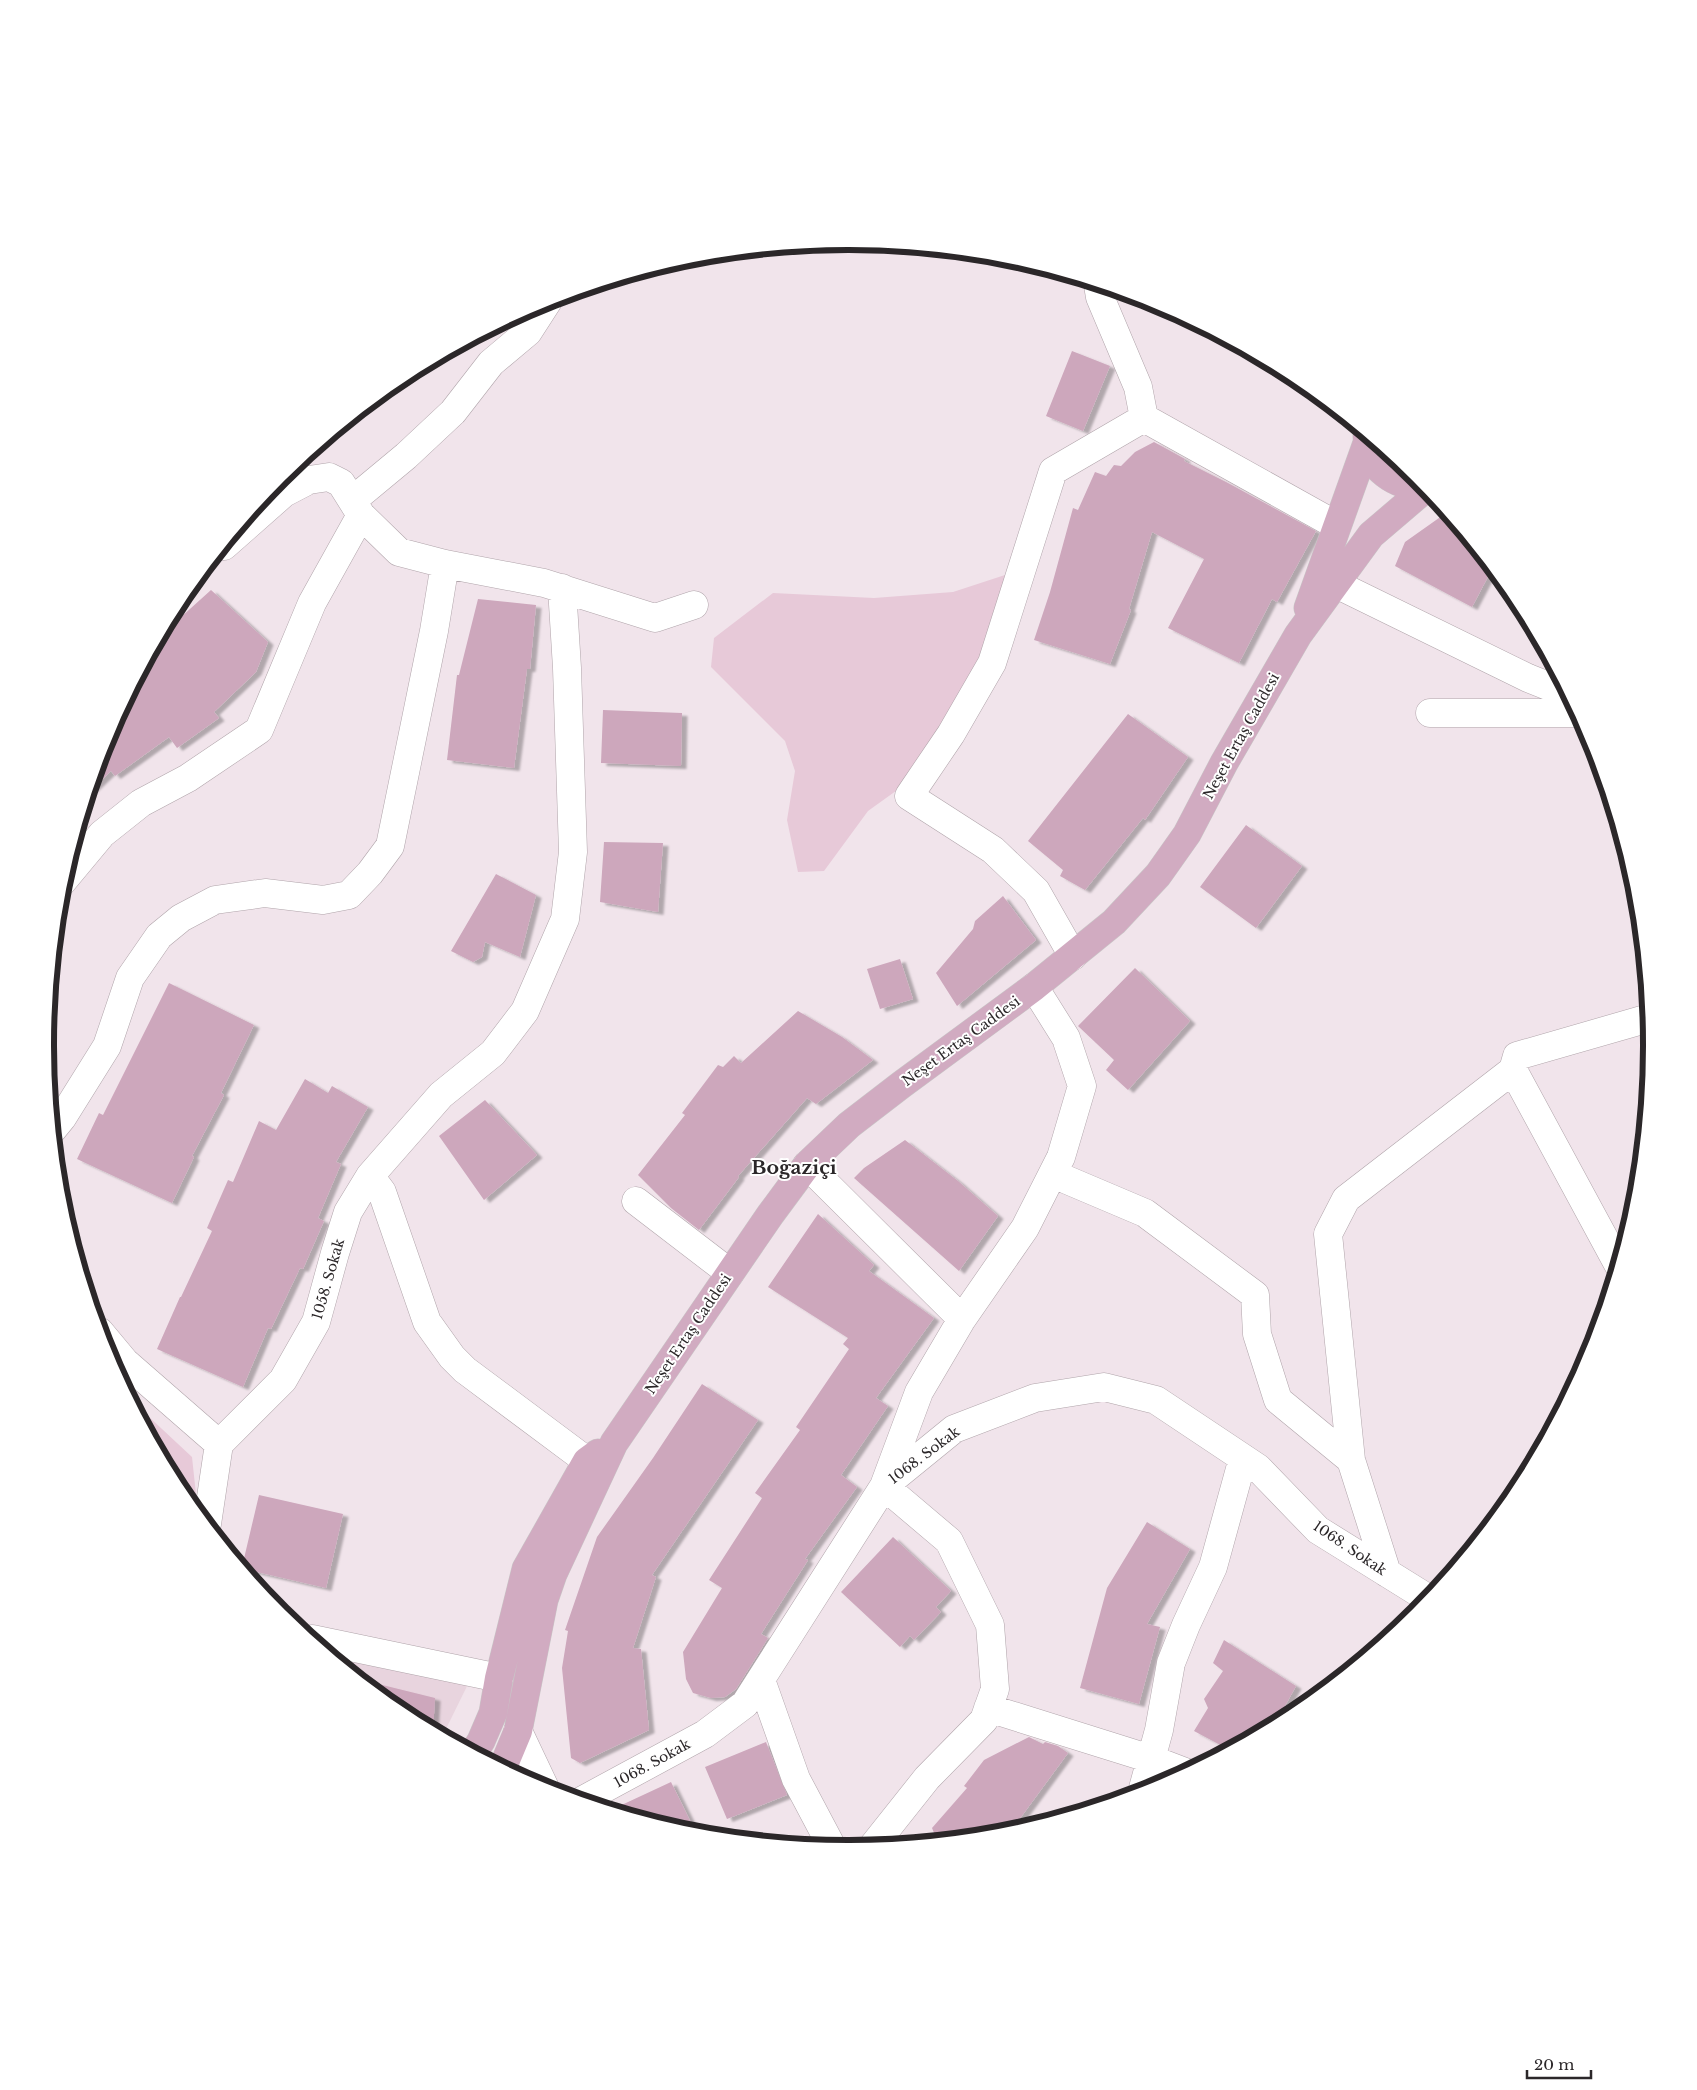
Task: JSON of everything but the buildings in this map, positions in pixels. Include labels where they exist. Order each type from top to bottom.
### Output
[{"type":"main road","name":"Neşet Ertaş Caddesi","points":[[1298,635],[1366,442]]},
{"type":"main road","points":[[1368,443],[1372,458],[1382,471],[1395,481],[1414,487]]},
{"type":"main road","name":"Neşet Ertaş Caddesi","points":[[505,1761],[518,1731],[544,1600],[553,1574],[614,1443],[770,1214],[807,1165],[849,1125],[1034,987],[1114,922],[1152,882],[1187,834],[1224,763],[1298,635],[1371,535],[1420,493]]},
{"type":"main road","name":"Neşet Ertaş Caddesi","points":[[477,1747],[493,1713],[526,1569],[587,1461],[614,1443]]},
{"type":"main road","points":[[498,1687],[518,1731]]},
{"type":"street","points":[[1099,290],[1138,387],[1144,418],[1336,525]]},
{"type":"street","points":[[74,867],[102,834],[141,803],[188,778],[259,730],[312,603],[357,507],[406,456],[453,412],[491,363],[528,332],[541,313]]},
{"type":"street","points":[[1072,956],[1036,891],[992,850],[909,796],[951,734],[992,664],[1052,471],[1144,418]]},
{"type":"street","points":[[248,525],[284,493],[309,480],[328,477],[341,483],[357,507],[399,552],[445,564],[562,588],[655,618],[694,605]]},
{"type":"street","points":[[58,1123],[107,1046],[130,978],[159,936],[181,918],[215,900],[265,893],[323,900],[349,895],[370,873],[390,846],[434,632],[445,564]]},
{"type":"street","points":[[1336,584],[1528,678],[1560,691]]},
{"type":"street","name":"1058. Sokak","points":[[219,1444],[283,1380],[316,1322],[334,1253],[348,1212],[370,1176],[441,1095],[493,1053],[525,1011],[566,919],[573,852],[567,668],[562,588]]},
{"type":"street","points":[[1430,713],[1570,713]]},
{"type":"street","points":[[878,1839],[927,1778],[984,1720],[995,1689],[990,1625],[949,1541],[884,1486],[919,1392],[962,1320],[1025,1228],[1061,1157],[1082,1086],[1066,1038],[1034,987]]},
{"type":"street","points":[[1387,1573],[1351,1460],[1328,1234],[1346,1199],[1513,1070],[1517,1056],[1643,1020]]},
{"type":"street","points":[[1513,1070],[1614,1257]]},
{"type":"street","points":[[807,1165],[962,1320]]},
{"type":"street","points":[[1053,1174],[1145,1214],[1255,1295],[1258,1334],[1278,1400],[1351,1460]]},
{"type":"street","points":[[370,1176],[382,1192],[427,1322],[452,1357],[466,1370],[587,1461]]},
{"type":"street","points":[[636,1201],[730,1273]]},
{"type":"street","points":[[114,1349],[125,1362],[219,1444],[208,1515]]},
{"type":"street","name":"1068. Sokak","points":[[589,1796],[706,1734],[745,1704],[884,1486],[954,1429],[1035,1398],[1104,1387],[1156,1400],[1258,1468],[1318,1530],[1422,1594]]},
{"type":"street","points":[[1145,1782],[1152,1758],[1171,1663],[1213,1568],[1243,1458]]},
{"type":"street","points":[[323,1642],[498,1687]]},
{"type":"street","points":[[761,1680],[796,1779],[828,1839]]},
{"type":"street","points":[[988,1708],[1152,1758],[1177,1768]]},
{"type":"street","points":[[518,1731],[540,1777]]},
{"type":"shaded area","points":[[1005,575],[990,649],[907,783],[868,811],[824,871],[798,872],[787,820],[795,771],[785,741],[711,667],[714,638],[773,593],[874,598],[953,592]]},
{"type":"shaded area","points":[[144,1412],[192,1457],[196,1499],[160,1442]]},
{"type":"shaded area","points":[[341,1657],[471,1678],[446,1730],[407,1706]]},
{"type":"district","name":"Boğaziçi","points":[[794,1167]]}]
